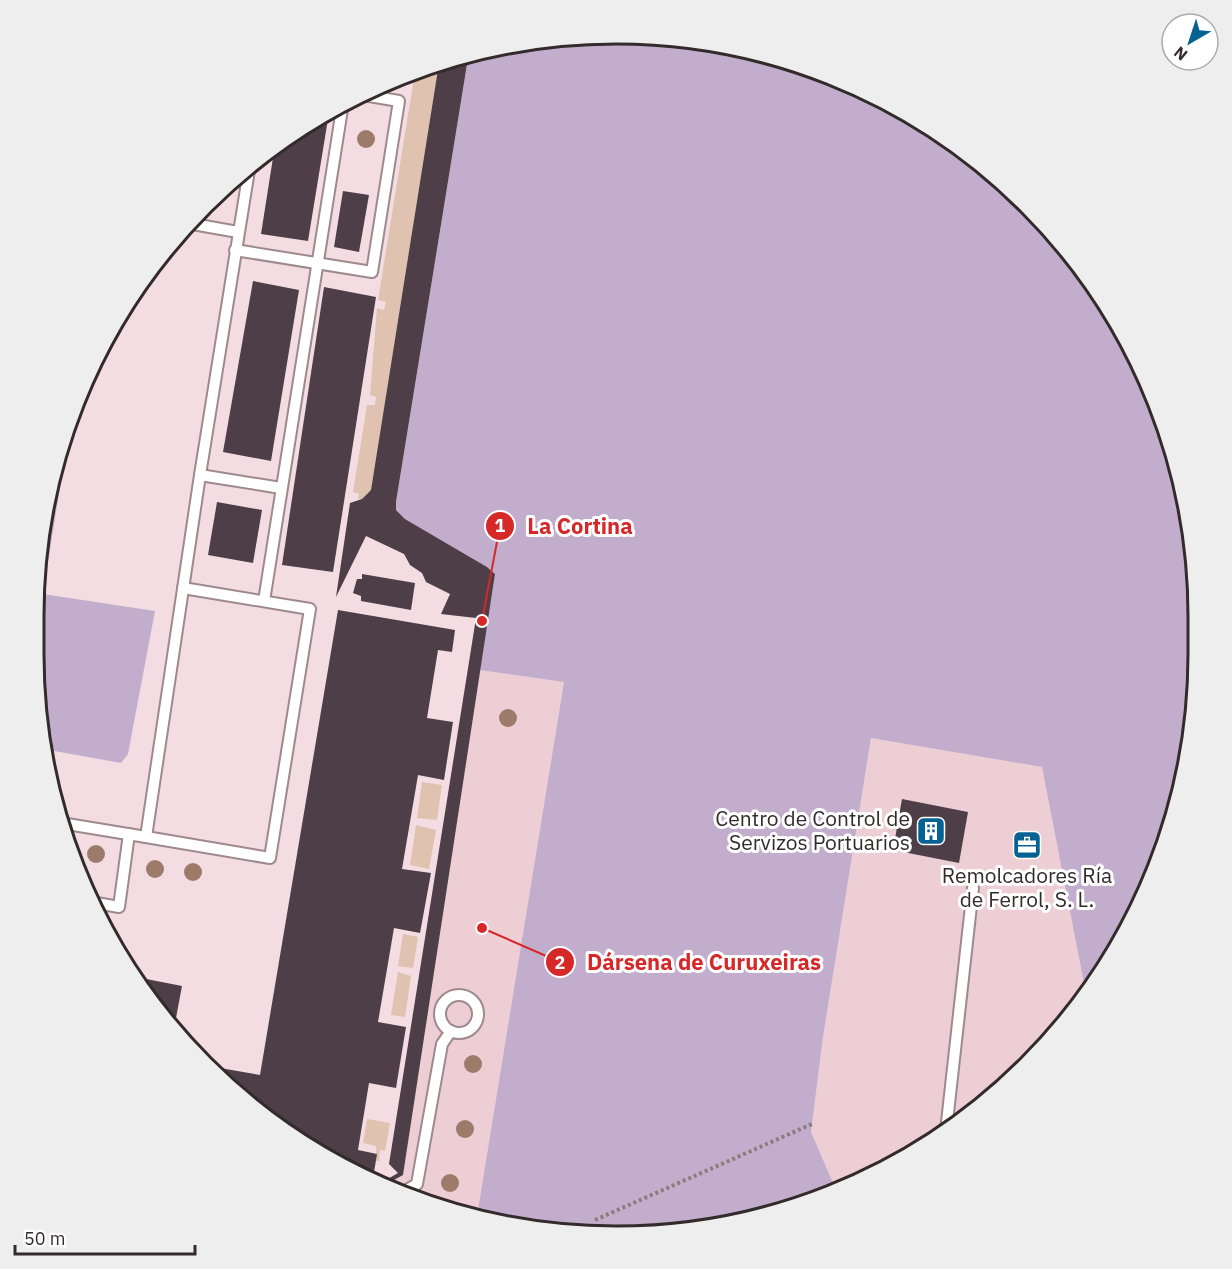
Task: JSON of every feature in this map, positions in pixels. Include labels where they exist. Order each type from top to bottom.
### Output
[{"type":"lane","points":[[235,250],[372,272],[399,101],[376,97]]},
{"type":"lane","points":[[264,601],[315,263],[341,114]]},
{"type":"lane","points":[[146,837],[247,179]]},
{"type":"lane","points":[[198,225],[238,232]]},
{"type":"lane","points":[[200,475],[281,488]]},
{"type":"lane","points":[[70,825],[270,858],[310,609],[183,588]]},
{"type":"lane","points":[[102,904],[119,907],[129,834]]},
{"type":"lane","points":[[947,1120],[973,888]]},
{"type":"lane","points":[[411,1187],[417,1184],[442,1044],[451,1031]]},
{"type":"path","points":[[595,1220],[812,1124]]},
{"type":"shaded area","points":[[616,44],[691,48],[764,63],[835,87],[902,120],[934,140],[965,162],[1021,211],[1070,267],[1092,298],[1112,330],[1145,397],[1169,468],[1177,504],[1184,541],[1187,579],[1188,653],[1184,728],[1169,801],[1145,872],[1112,939],[1092,971],[1084,983],[1042,767],[871,738],[823,1037],[811,1132],[833,1183],[764,1206],[691,1221],[653,1224],[616,1226],[541,1221],[478,1208],[564,682],[480,670],[495,574],[487,567],[405,519],[396,510],[467,63],[541,48],[579,45]]},
{"type":"shaded area","points":[[438,72],[371,490],[362,499],[358,499],[359,494],[353,492],[367,405],[375,405],[376,397],[370,395],[377,308],[384,310],[386,302],[378,300],[414,81]]},
{"type":"shaded area","points":[[63,469],[45,582],[48,541]]},
{"type":"shaded area","points":[[45,594],[155,611],[128,754],[121,763],[52,751],[45,690]]},
{"type":"shaded area","points":[[480,670],[564,682],[478,1208],[432,1195],[393,1180],[403,1175]]},
{"type":"shaded area","points":[[871,738],[1042,767],[1084,983],[1070,1002],[1021,1058],[965,1107],[902,1149],[833,1183],[811,1133],[823,1037]]},
{"type":"shaded area","points":[[422,782],[442,785],[437,820],[417,818]]},
{"type":"shaded area","points":[[416,825],[436,830],[429,869],[410,865]]},
{"type":"shaded area","points":[[403,934],[418,937],[413,968],[398,966]]},
{"type":"shaded area","points":[[398,972],[411,976],[405,1017],[391,1015]]},
{"type":"shaded area","points":[[367,1119],[390,1123],[385,1151],[380,1150],[379,1161],[376,1161],[376,1146],[363,1143]]},
{"type":"building","points":[[467,63],[396,510],[405,519],[487,567],[495,574],[403,1175],[393,1180],[389,1178],[398,1173],[389,1164],[476,618],[441,614],[450,594],[426,582],[422,573],[410,565],[404,554],[366,536],[336,597],[350,503],[362,499],[371,490],[438,72]]},
{"type":"building","points":[[328,122],[308,241],[261,234],[273,158]]},
{"type":"building","points":[[343,191],[369,195],[359,252],[334,247]]},
{"type":"building","points":[[253,281],[299,290],[271,461],[223,452]]},
{"type":"building","points":[[324,287],[376,297],[333,572],[282,565]]},
{"type":"building","points":[[217,502],[262,510],[253,563],[208,555]]},
{"type":"building","points":[[362,574],[415,583],[411,610],[361,601],[361,596],[353,593],[357,579],[362,579]]},
{"type":"building","points":[[338,610],[455,630],[452,652],[438,650],[427,718],[453,722],[444,780],[418,775],[402,869],[431,873],[420,933],[394,928],[378,1022],[406,1027],[396,1088],[369,1083],[358,1150],[377,1154],[374,1171],[330,1149],[298,1129],[267,1107],[223,1068],[260,1075]]},
{"type":"building","name":"Centro de Control de Servizos Portuarios","points":[[902,799],[968,812],[959,863],[893,850]]},
{"type":"building","points":[[146,979],[182,986],[176,1018]]},
{"type":"place","name":"La Cortina","points":[[482,621]]},
{"type":"place","name":"Centro de Control de Servizos Portuarios","points":[[931,831]]},
{"type":"place","name":"Remolcadores Ría de Ferrol, S. L.","points":[[1027,845]]},
{"type":"place","name":"Dársena de Curuxeiras","points":[[482,928]]}]
